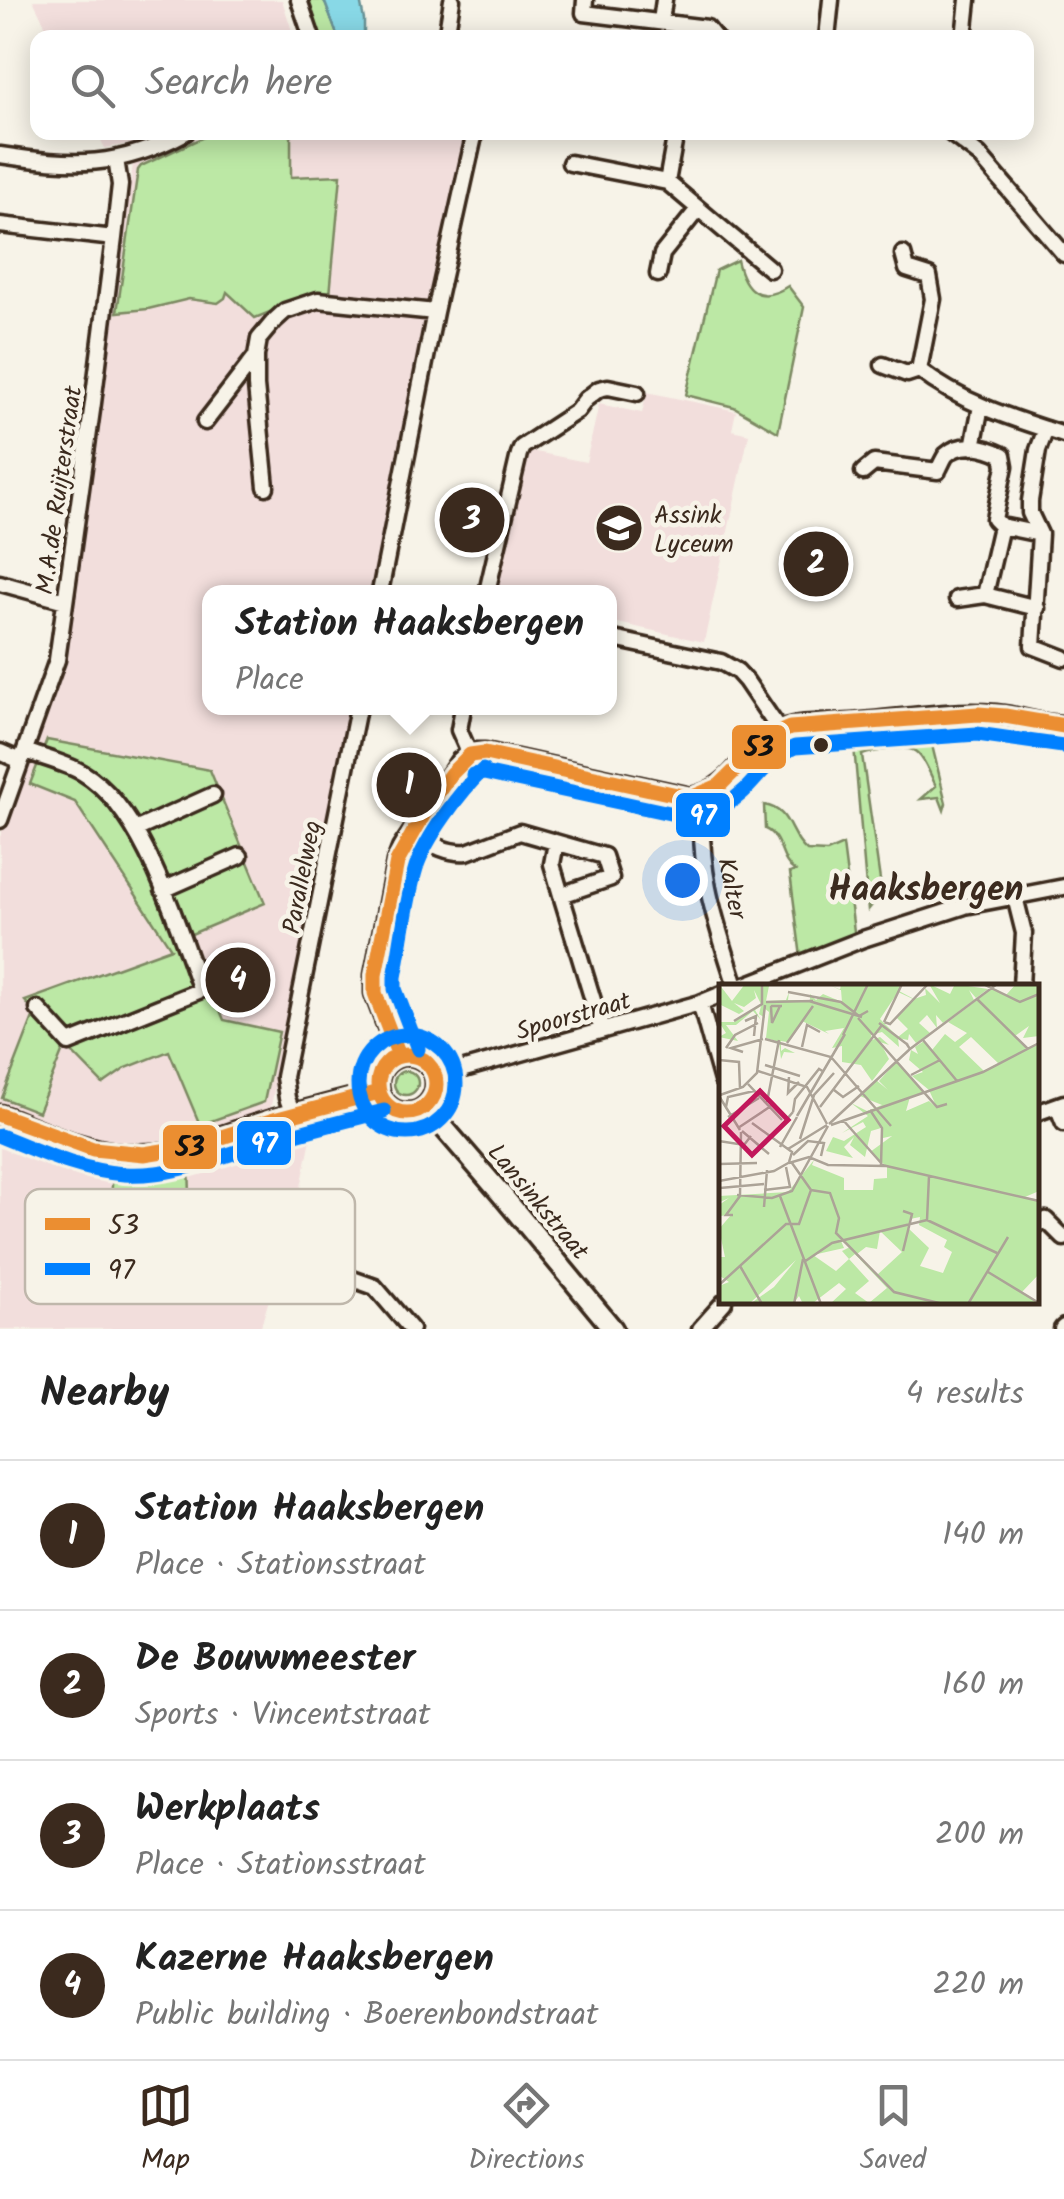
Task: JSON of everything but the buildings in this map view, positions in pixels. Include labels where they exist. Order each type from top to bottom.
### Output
[{"type":"street","points":[[298,0],[309,30]]},
{"type":"street","points":[[447,30],[452,0]]},
{"type":"street","points":[[585,0],[584,12],[709,30]]},
{"type":"street","points":[[661,21],[664,0]]},
{"type":"street","points":[[829,30],[831,0]]},
{"type":"street","points":[[965,30],[968,0]]},
{"type":"street","points":[[0,155],[69,164],[96,163],[140,153],[168,140]]},
{"type":"street","points":[[381,585],[473,140]]},
{"type":"street","points":[[667,182],[675,140]]},
{"type":"street","points":[[959,140],[978,155],[1064,254]]},
{"type":"street","name":"M.A.de Ruijterstraat","points":[[0,820],[56,660],[114,238],[120,185],[116,158]]},
{"type":"street","points":[[570,163],[667,182],[770,269]]},
{"type":"street","points":[[658,274],[662,254],[698,209]]},
{"type":"street","points":[[0,225],[114,238]]},
{"type":"street","points":[[904,254],[907,269],[929,276],[933,298],[919,370]]},
{"type":"street","points":[[266,487],[256,356],[260,339],[274,320],[285,311],[318,300],[435,312]]},
{"type":"street","points":[[205,422],[256,356]]},
{"type":"street","points":[[883,365],[907,374],[919,370]]},
{"type":"street","points":[[919,370],[939,386],[982,406],[1064,436]]},
{"type":"street","points":[[489,585],[522,448],[577,411],[599,388],[636,393]]},
{"type":"street","points":[[974,447],[982,406]]},
{"type":"street","points":[[1046,430],[1038,450],[1030,501],[1030,513],[1040,534],[1033,646],[1064,658]]},
{"type":"street","points":[[863,472],[874,462],[938,471],[945,456],[958,448],[989,448],[1003,456],[1005,466],[994,519],[1001,526],[1040,534]]},
{"type":"street","points":[[985,595],[1001,526]]},
{"type":"street","points":[[0,583],[65,601]]},
{"type":"street","points":[[957,599],[985,595],[1037,608]]},
{"type":"street","points":[[617,640],[721,662],[737,671],[780,731]]},
{"type":"street","points":[[398,1056],[376,994],[376,974],[397,862],[460,762],[470,755],[485,753],[692,798],[719,788],[766,739],[803,725],[965,714],[1064,726]]},
{"type":"street","name":"Parallelweg","points":[[294,1114],[284,1077],[357,715]]},
{"type":"street","points":[[462,715],[459,730],[470,755]]},
{"type":"street","points":[[0,752],[82,772],[119,804],[163,890],[201,990],[69,1043],[38,1009]]},
{"type":"street","points":[[135,830],[213,795]]},
{"type":"street","name":"Kalter","points":[[702,796],[700,831],[705,882],[738,984]]},
{"type":"street","points":[[412,833],[457,853],[520,832],[604,856],[611,878],[561,894]]},
{"type":"street","points":[[556,843],[552,864],[602,1030]]},
{"type":"street","points":[[163,890],[240,856]]},
{"type":"street","points":[[744,984],[864,939],[980,902],[1064,887]]},
{"type":"street","points":[[1015,897],[1024,932],[1021,984]]},
{"type":"street","name":"Spoorstraat","points":[[439,1076],[719,995]]},
{"type":"street","points":[[700,1002],[719,1071]]},
{"type":"street","points":[[398,1056],[419,1056],[439,1076],[434,1096],[426,1107],[414,1112],[395,1111],[379,1092],[380,1073],[398,1056]]},
{"type":"street","points":[[0,1115],[78,1145],[144,1155],[196,1147],[294,1114],[379,1092]]},
{"type":"street","points":[[1060,1105],[1064,1123]]},
{"type":"street","name":"Lansinkstraat","points":[[426,1107],[613,1329]]},
{"type":"street","points":[[1039,1224],[1046,1220],[1064,1238]]},
{"type":"street","points":[[355,1280],[376,1288],[411,1329]]},
{"type":"street","points":[[700,1329],[722,1304]]},
{"type":"shaded area","points":[[33,0],[282,0],[292,30],[48,30]]},
{"type":"shaded area","points":[[101,140],[150,140],[148,141],[105,148]]},
{"type":"shaded area","points":[[191,140],[463,140],[373,585],[202,585],[202,715],[349,715],[270,1111],[316,1115],[301,1189],[25,1189],[25,1304],[268,1304],[260,1329],[0,1329],[0,837],[62,662],[133,164]]},
{"type":"shaded area","name":"Assink Lyceum","points":[[647,392],[736,411],[732,430],[749,434],[704,642],[617,623],[617,585],[497,585],[526,450],[586,462],[599,404],[642,413]]},
{"type":"green space","points":[[304,0],[324,0],[335,30],[316,30]]},
{"type":"green space","points":[[197,140],[291,140],[291,177],[341,175],[330,295],[305,298],[255,318],[227,292],[218,303],[189,299],[117,312],[141,166]]},
{"type":"green space","points":[[737,260],[754,291],[769,294],[788,286],[804,307],[778,432],[734,407],[686,395],[716,270]]},
{"type":"green space","points":[[916,733],[931,741],[946,803],[944,810],[939,797],[921,799],[936,786],[924,761],[913,750],[862,755],[881,887],[868,910],[853,734],[868,741]]},
{"type":"green space","points":[[47,740],[210,770],[265,903],[189,935],[224,1020],[279,1032],[264,1102],[200,1125],[169,1051],[126,1068],[103,1084],[65,1045],[38,1112],[2,1098],[35,1013],[25,1001],[171,948],[75,802],[30,784]]},
{"type":"green space","points":[[764,805],[785,817],[807,851],[827,852],[843,845],[855,939],[801,957],[790,873],[795,871],[765,829]]},
{"type":"green space","points":[[406,1071],[415,1074],[415,1092],[406,1095],[397,1092],[394,1083],[397,1074]]},
{"type":"green space","points":[[189,1159],[190,1189],[111,1189],[113,1164]]},
{"type":"water","points":[[324,0],[360,0],[364,30],[335,30]]},
{"type":"transit line","name":"53","points":[[470,755],[485,753],[691,798],[719,786],[769,737],[790,728],[978,714],[1064,726]]},
{"type":"transit line","name":"97","points":[[473,775],[484,773],[693,818],[733,800],[773,760],[795,747],[977,734],[1063,746]]},
{"type":"transit line","name":"53","points":[[399,1056],[375,993],[397,862],[429,805],[470,755]]},
{"type":"transit line","name":"97","points":[[418,1049],[395,989],[413,881],[435,830],[483,770]]},
{"type":"transit line","name":"97","points":[[407,1035],[426,1038],[442,1049],[453,1065],[456,1084],[453,1103],[442,1119],[426,1130],[407,1133],[388,1130],[372,1119],[361,1103],[358,1084],[361,1065],[372,1049],[388,1038],[407,1035]]},
{"type":"transit line","name":"53","points":[[407,1055],[428,1063],[436,1084],[428,1105],[407,1113],[386,1105],[378,1084],[386,1063],[407,1055]]},
{"type":"transit line","name":"53","points":[[0,1115],[93,1149],[144,1154],[194,1146],[379,1092]]},
{"type":"transit line","name":"97","points":[[0,1136],[76,1165],[142,1174],[196,1165],[384,1111]]},
{"type":"place","name":"Werkplaats","points":[[472,520]]},
{"type":"place","name":"Assink Lyceum","points":[[619,528]]},
{"type":"place","name":"De Bouwmeester","points":[[816,564]]},
{"type":"place","name":"Station Haaksbergen","points":[[409,785]]},
{"type":"place","name":"Kazerne Haaksbergen","points":[[238,980]]},
{"type":"district","name":"Haaksbergen","points":[[926,888]]}]
